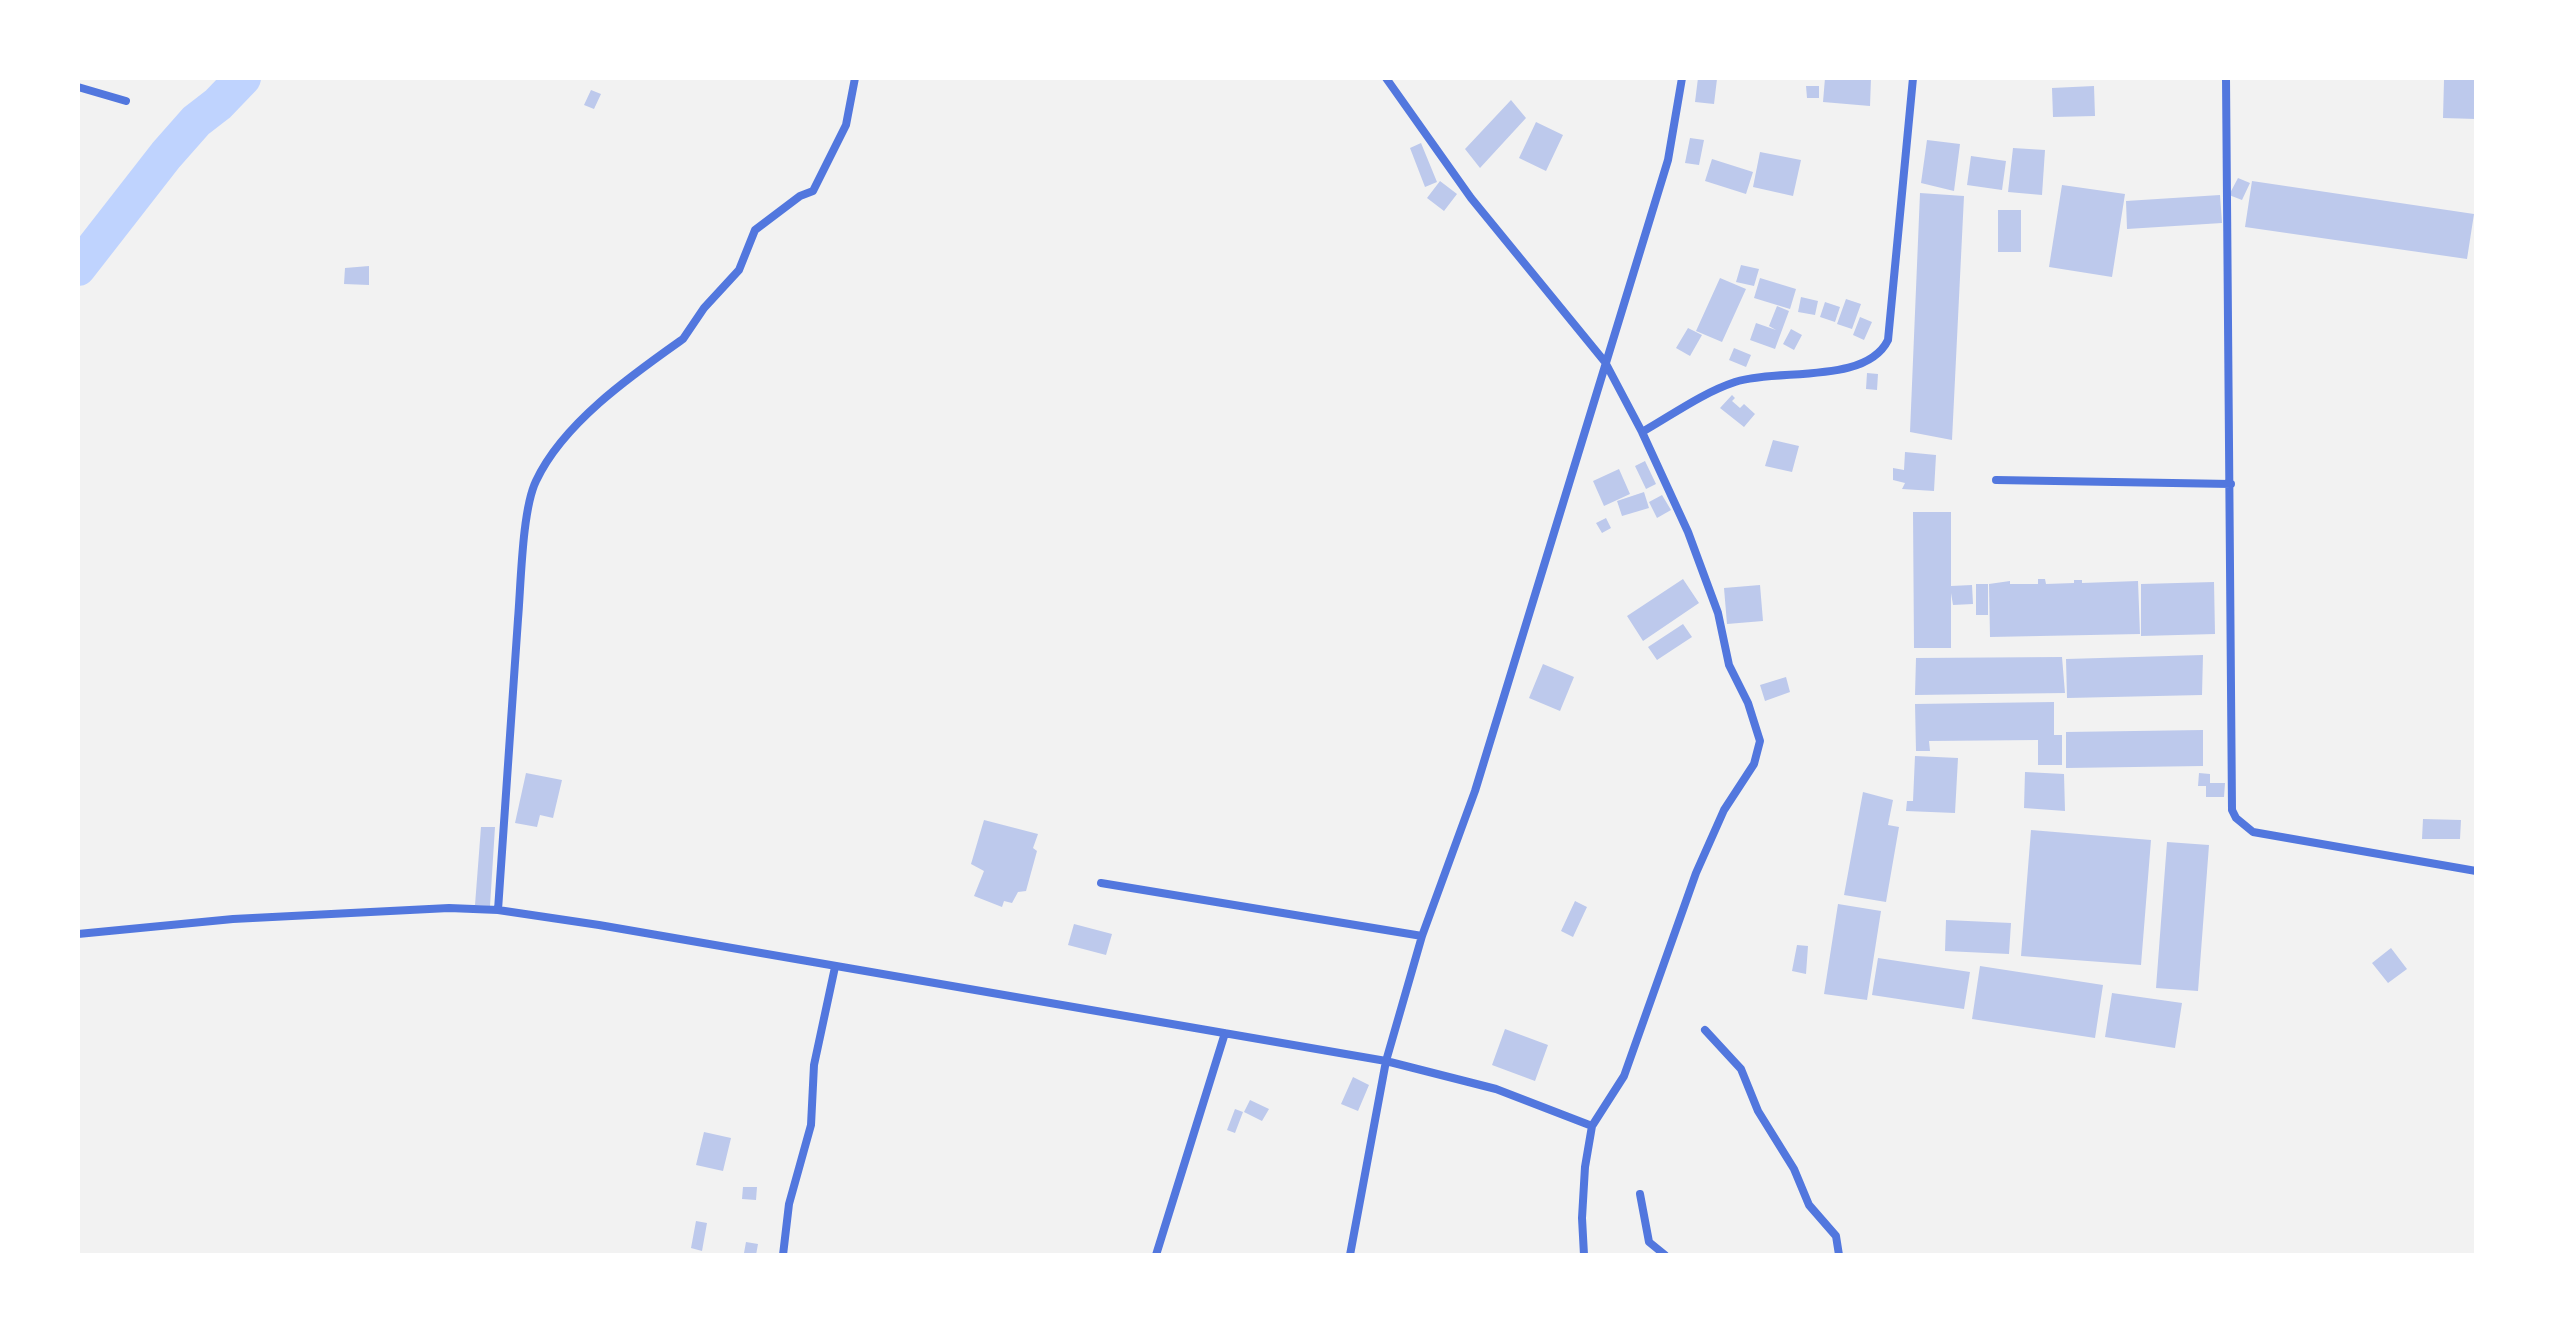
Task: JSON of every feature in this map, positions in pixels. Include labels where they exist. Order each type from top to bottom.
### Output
[{"type":"street","points":[[498,910],[521,575],[529,501],[534,483],[559,444],[623,381],[683,339],[704,308],[739,270],[755,230],[800,196],[813,191],[846,125],[855,78]]},
{"type":"street","points":[[1386,78],[1471,198],[1605,362],[1642,432],[1705,574],[1725,639],[1729,665],[1748,703],[1760,741],[1754,764],[1717,823],[1696,873],[1624,1076],[1592,1126],[1585,1167],[1582,1218],[1584,1255]]},
{"type":"street","points":[[1350,1255],[1386,1061],[1422,936],[1475,791],[1668,160],[1682,78]]},
{"type":"street","points":[[1642,432],[1711,392],[1735,382],[1759,376],[1855,367],[1871,361],[1882,352],[1888,340],[1913,78]]},
{"type":"street","points":[[2226,78],[2232,810],[2236,818],[2253,832],[2476,871]]},
{"type":"street","points":[[78,87],[126,101]]},
{"type":"street","points":[[1996,480],[2231,484]]},
{"type":"street","points":[[1101,883],[1422,936]]},
{"type":"street","points":[[78,934],[233,919],[370,911],[498,910],[1386,1061],[1496,1089],[1592,1126]]},
{"type":"street","points":[[783,1255],[789,1204],[811,1125],[814,1065],[835,967]]},
{"type":"street","points":[[1705,1030],[1741,1069],[1758,1111],[1794,1169],[1809,1205],[1836,1236],[1839,1255]]},
{"type":"street","points":[[1156,1255],[1225,1033]]},
{"type":"street","points":[[1640,1194],[1649,1242],[1665,1255]]},
{"type":"building","points":[[1698,78],[1717,79],[1714,104],[1695,102]]},
{"type":"building","points":[[1825,78],[1871,78],[1870,106],[1823,102]]},
{"type":"building","points":[[2444,80],[2476,80],[2476,119],[2443,118]]},
{"type":"building","points":[[1806,86],[1819,86],[1819,98],[1807,98]]},
{"type":"building","points":[[2094,86],[2095,116],[2053,117],[2052,88]]},
{"type":"building","points":[[591,90],[601,94],[594,109],[584,105]]},
{"type":"building","points":[[1511,100],[1526,118],[1480,168],[1465,149]]},
{"type":"building","points":[[1536,122],[1563,135],[1546,171],[1519,158]]},
{"type":"building","points":[[1690,138],[1704,140],[1699,165],[1685,163]]},
{"type":"building","points":[[1927,140],[1960,144],[1954,191],[1921,183]]},
{"type":"building","points":[[1421,143],[1437,182],[1425,187],[1410,148]]},
{"type":"building","points":[[2013,148],[2045,150],[2042,195],[2008,192]]},
{"type":"building","points":[[1760,152],[1801,160],[1793,196],[1753,187]]},
{"type":"building","points":[[1971,156],[2006,161],[2002,190],[1967,185]]},
{"type":"building","points":[[1712,159],[1753,172],[1746,194],[1705,181]]},
{"type":"building","points":[[2238,178],[2250,183],[2242,200],[2229,195]]},
{"type":"building","points":[[1440,181],[1457,194],[1444,211],[1427,198]]},
{"type":"building","points":[[2252,181],[2474,214],[2467,259],[2245,227]]},
{"type":"building","points":[[2062,185],[2125,194],[2112,277],[2049,267]]},
{"type":"building","points":[[1920,193],[1964,196],[1952,440],[1910,432]]},
{"type":"building","points":[[2220,195],[2222,223],[2127,229],[2126,201]]},
{"type":"building","points":[[1998,210],[2021,210],[2021,252],[1998,252]]},
{"type":"building","points":[[1741,265],[1759,269],[1754,286],[1736,282]]},
{"type":"building","points":[[369,266],[369,285],[344,284],[345,268]]},
{"type":"building","points":[[1720,278],[1746,289],[1722,342],[1696,331]]},
{"type":"building","points":[[1760,278],[1796,289],[1790,309],[1754,298]]},
{"type":"building","points":[[1801,297],[1818,301],[1815,315],[1798,312]]},
{"type":"building","points":[[1846,299],[1861,304],[1852,329],[1837,324]]},
{"type":"building","points":[[1825,302],[1840,307],[1835,322],[1820,317]]},
{"type":"building","points":[[1777,306],[1789,311],[1775,349],[1750,340],[1756,323],[1776,330],[1769,326]]},
{"type":"building","points":[[1860,317],[1872,322],[1864,340],[1853,335]]},
{"type":"building","points":[[1688,328],[1702,335],[1690,356],[1676,348]]},
{"type":"building","points":[[1791,329],[1802,335],[1794,350],[1783,344]]},
{"type":"building","points":[[1734,348],[1751,355],[1746,367],[1729,360]]},
{"type":"building","points":[[1867,373],[1878,374],[1877,390],[1866,389]]},
{"type":"building","points":[[1732,395],[1735,398],[1732,401],[1740,408],[1744,404],[1755,414],[1744,427],[1720,408]]},
{"type":"building","points":[[1773,440],[1799,446],[1792,472],[1765,466]]},
{"type":"building","points":[[1905,452],[1936,455],[1934,491],[1902,489],[1905,483],[1893,480],[1893,468],[1904,470]]},
{"type":"building","points":[[1645,461],[1656,484],[1646,489],[1635,466]]},
{"type":"building","points":[[1619,469],[1630,494],[1604,506],[1593,481]]},
{"type":"building","points":[[1644,492],[1649,508],[1622,516],[1617,501]]},
{"type":"building","points":[[1662,495],[1671,510],[1657,518],[1649,502]]},
{"type":"building","points":[[1913,512],[1951,512],[1951,586],[1972,585],[1973,604],[1953,605],[1951,593],[1951,648],[1914,648]]},
{"type":"building","points":[[1606,518],[1611,528],[1602,533],[1596,523]]},
{"type":"building","points":[[1683,579],[1699,603],[1643,641],[1627,616]]},
{"type":"building","points":[[2038,579],[2045,579],[2046,584],[2074,583],[2074,580],[2082,580],[2082,583],[2138,581],[2140,634],[1990,637],[1989,584],[2010,581],[2010,584],[2038,584]]},
{"type":"building","points":[[2214,582],[2215,634],[2141,636],[2141,584]]},
{"type":"building","points":[[1976,584],[1988,584],[1988,615],[1976,615]]},
{"type":"building","points":[[1760,585],[1763,621],[1727,624],[1724,588]]},
{"type":"building","points":[[1683,624],[1692,637],[1657,660],[1648,647]]},
{"type":"building","points":[[2203,655],[2202,695],[2067,698],[2066,659]]},
{"type":"building","points":[[2062,657],[2065,693],[1915,695],[1916,658]]},
{"type":"building","points":[[1543,664],[1574,677],[1560,711],[1529,698]]},
{"type":"building","points":[[1786,677],[1790,692],[1765,701],[1760,685]]},
{"type":"building","points":[[2054,702],[2054,735],[2062,735],[2062,765],[2038,765],[2038,740],[1929,741],[1930,751],[1916,751],[1915,704]]},
{"type":"building","points":[[2203,730],[2203,766],[2066,768],[2066,732]]},
{"type":"building","points":[[1915,756],[1958,758],[1955,813],[1906,811],[1907,801],[1913,801]]},
{"type":"building","points":[[2025,772],[2064,774],[2065,811],[2024,808]]},
{"type":"building","points":[[526,773],[562,780],[553,818],[540,815],[537,827],[515,823]]},
{"type":"building","points":[[2199,773],[2210,774],[2210,783],[2225,783],[2224,797],[2206,797],[2206,786],[2198,786]]},
{"type":"building","points":[[1863,792],[1893,800],[1888,825],[1899,827],[1886,902],[1844,895]]},
{"type":"building","points":[[2423,819],[2461,820],[2460,839],[2422,839]]},
{"type":"building","points":[[984,820],[1038,834],[1033,848],[1037,851],[1026,891],[1018,892],[1012,903],[1004,901],[1002,907],[974,896],[984,871],[971,864]]},
{"type":"building","points":[[481,827],[495,827],[490,906],[475,905]]},
{"type":"building","points":[[2031,830],[2151,840],[2141,965],[2021,956]]},
{"type":"building","points":[[2167,842],[2209,845],[2198,991],[2156,988]]},
{"type":"building","points":[[1575,901],[1587,907],[1573,937],[1561,931]]},
{"type":"building","points":[[1838,904],[1881,911],[1867,1000],[1824,994]]},
{"type":"building","points":[[1946,920],[2011,923],[2009,954],[1945,951]]},
{"type":"building","points":[[1074,924],[1112,934],[1106,955],[1068,945]]},
{"type":"building","points":[[1797,945],[1808,946],[1806,974],[1792,971]]},
{"type":"building","points":[[2391,948],[2407,969],[2388,983],[2372,963]]},
{"type":"building","points":[[1878,958],[1970,972],[1964,1009],[1872,995]]},
{"type":"building","points":[[1980,966],[2103,985],[2095,1038],[1972,1019]]},
{"type":"building","points":[[2112,993],[2182,1003],[2175,1048],[2105,1037]]},
{"type":"building","points":[[1505,1029],[1548,1045],[1535,1081],[1492,1065]]},
{"type":"building","points":[[1353,1077],[1369,1085],[1358,1111],[1341,1104]]},
{"type":"building","points":[[1250,1100],[1269,1109],[1262,1121],[1244,1112]]},
{"type":"building","points":[[1235,1109],[1243,1112],[1235,1133],[1227,1130]]},
{"type":"building","points":[[704,1132],[731,1138],[723,1171],[696,1165]]},
{"type":"building","points":[[743,1187],[757,1187],[756,1200],[742,1199]]},
{"type":"building","points":[[696,1221],[707,1223],[702,1251],[691,1248]]},
{"type":"building","points":[[746,1242],[758,1244],[756,1255],[744,1253]]},
{"type":"waterway","points":[[78,268],[166,155],[196,121],[243,78]]}]
